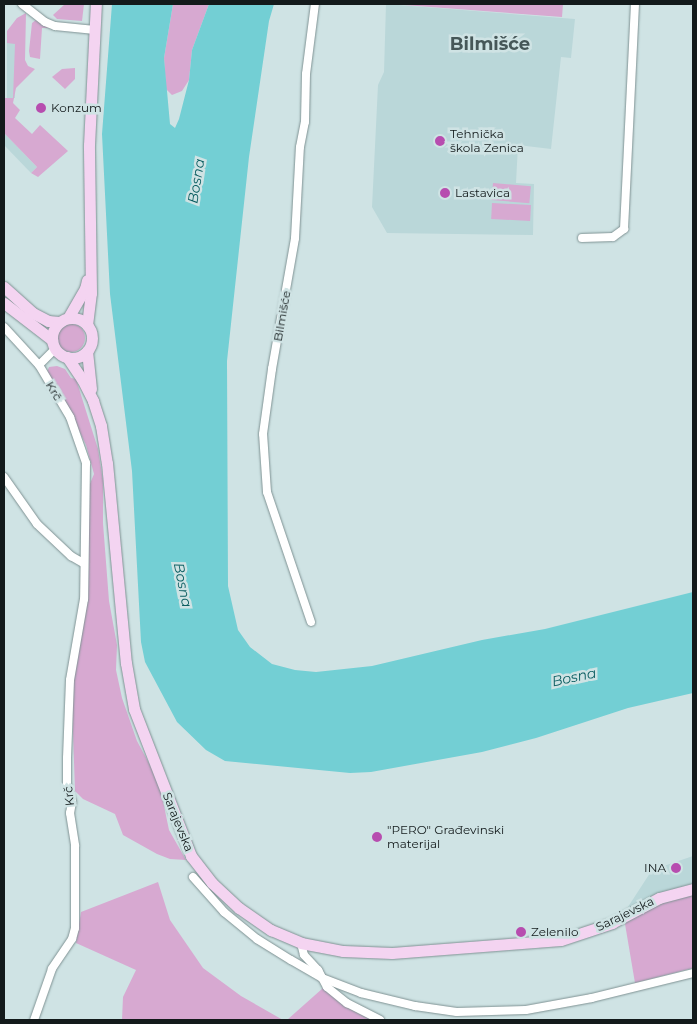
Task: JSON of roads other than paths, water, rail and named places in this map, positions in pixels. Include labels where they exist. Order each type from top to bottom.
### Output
[{"type":"main road","points":[[4,303],[67,357],[78,357],[87,351],[92,338],[87,325],[90,306],[89,146],[96,4]]},
{"type":"main road","points":[[53,345],[54,330],[64,320],[85,289],[90,268]]},
{"type":"main road","points":[[4,287],[33,313],[48,321],[77,319],[87,325]]},
{"type":"main road","name":"Sarajevska","points":[[87,351],[93,401],[107,462],[129,678],[134,709],[144,739],[156,762],[191,856],[212,883],[239,908],[271,930],[300,943],[343,950],[392,953],[561,940],[612,923],[659,898],[693,889]]},
{"type":"main road","name":"Sarajevska","points":[[67,357],[82,379],[93,401]]},
{"type":"street","points":[[22,4],[45,22],[55,26],[95,30]]},
{"type":"street","name":"Bilmišće","points":[[311,622],[267,492],[263,434],[294,238],[300,147],[305,122],[306,74],[315,4]]},
{"type":"street","points":[[582,238],[613,237],[624,229],[635,4]]},
{"type":"street","name":"Krč","points":[[4,327],[39,365],[70,417],[86,463],[83,563],[84,599],[70,680],[67,758],[67,784],[72,802],[70,813],[75,846],[75,928],[72,939],[52,969],[34,1020]]},
{"type":"street","points":[[39,365],[53,345]]},
{"type":"street","points":[[4,477],[37,524],[71,556],[83,563]]},
{"type":"street","points":[[194,878],[224,912],[257,939],[322,978],[361,994],[415,1006],[457,1012],[526,1010],[592,998],[693,973]]},
{"type":"street","points":[[300,943],[304,955],[336,995],[380,1020]]},
{"type":"water","name":"Bosna","points":[[112,4],[173,4],[164,58],[170,124],[175,128],[189,80],[192,50],[209,4],[274,4],[269,21],[249,157],[227,361],[228,586],[238,630],[250,647],[272,664],[295,670],[316,672],[372,666],[482,640],[545,629],[693,592],[693,693],[628,708],[536,738],[482,752],[371,772],[350,773],[225,761],[206,750],[177,722],[145,662],[141,642],[132,471],[110,294],[102,134]]},
{"type":"place","name":"Konzum","points":[[41,108]]},
{"type":"place","name":"Tehnička škola Zenica","points":[[440,141]]},
{"type":"place","name":"Lastavica","points":[[445,193]]},
{"type":"place","name":"\"PERO\" Građevinski materijal","points":[[377,837]]},
{"type":"place","name":"INA","points":[[676,868]]},
{"type":"place","name":"Zelenilo","points":[[521,932]]},
{"type":"district","name":"Bilmišće","points":[[490,44]]}]
